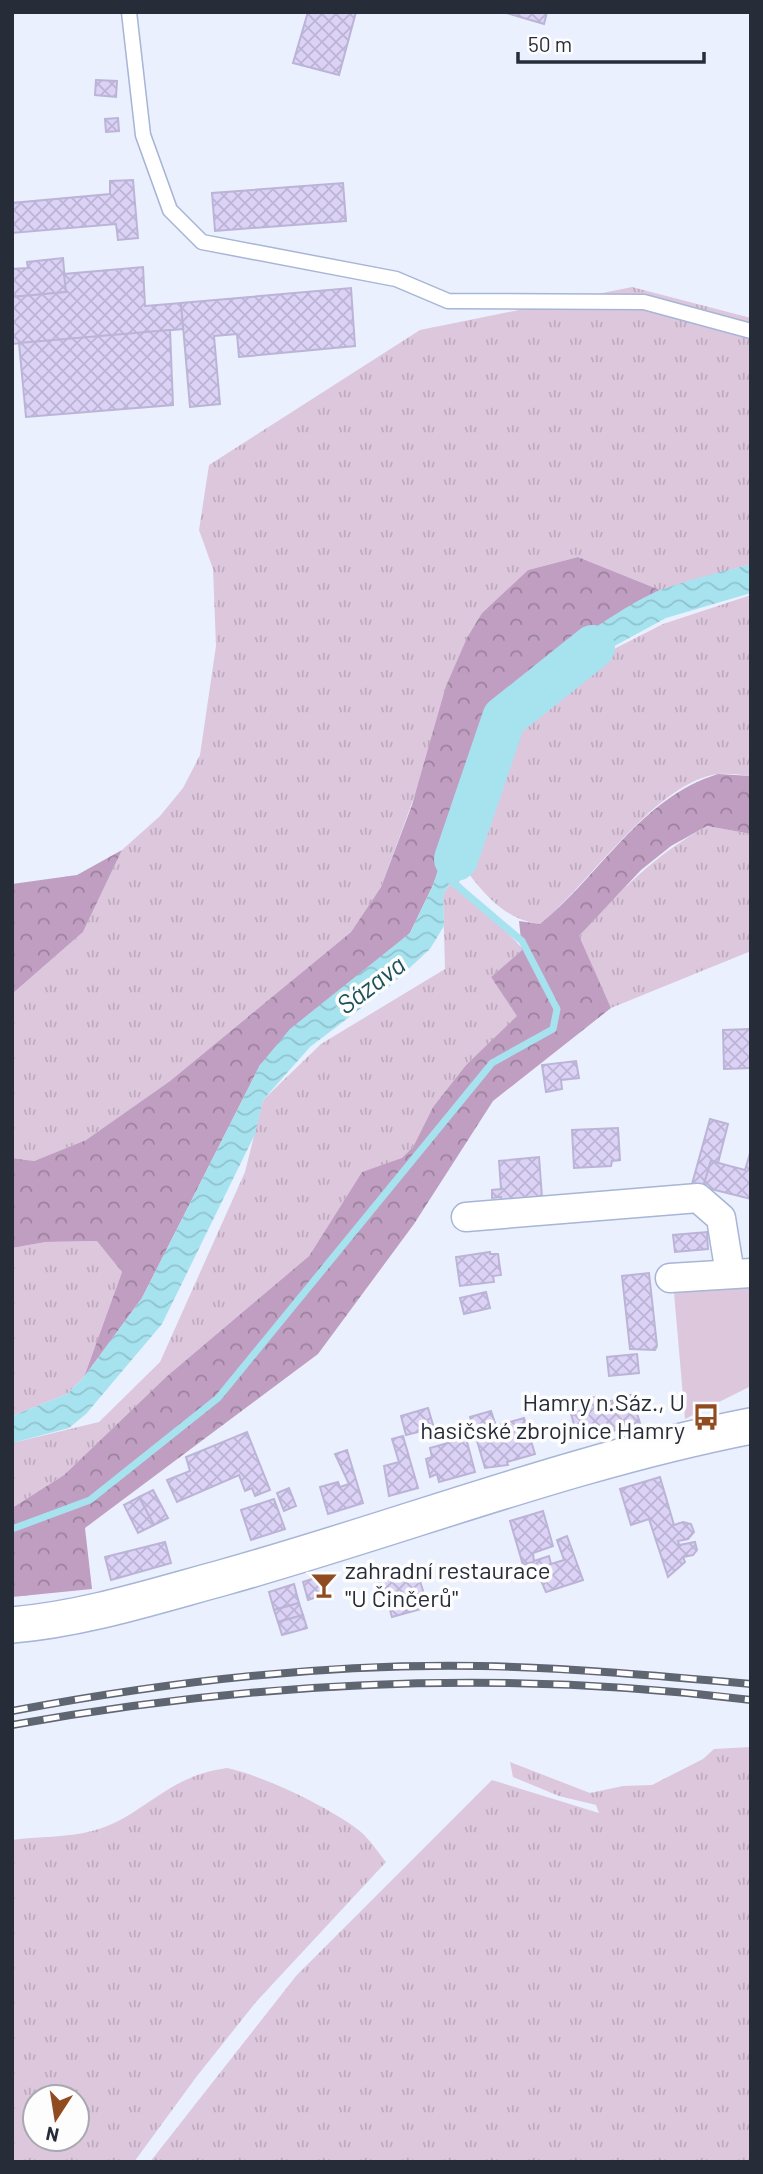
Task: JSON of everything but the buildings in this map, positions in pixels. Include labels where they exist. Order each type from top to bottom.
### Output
[{"type":"street","points":[[466,1217],[698,1198],[721,1218],[741,1274],[670,1278]]},
{"type":"street","points":[[12,1625],[119,1606],[275,1563],[663,1443],[750,1425]]},
{"type":"lane","points":[[129,12],[143,135],[170,210],[202,242],[396,279],[448,301],[644,302],[751,331]]},
{"type":"green space","points":[[632,287],[751,318],[751,564],[660,590],[578,557],[528,570],[482,613],[381,887],[351,932],[170,1081],[86,1140],[34,1161],[12,1158],[12,994],[83,932],[122,850],[160,816],[183,788],[200,755],[216,646],[213,569],[199,530],[209,465],[420,330]]},
{"type":"green space","points":[[578,557],[660,590],[609,620],[506,695],[433,885],[410,933],[260,1065],[142,1298],[84,1377],[122,1272],[97,1241],[46,1242],[12,1248],[12,1158],[34,1161],[86,1140],[170,1081],[351,932],[381,887],[412,805],[446,686],[467,638],[482,613],[528,570]]},
{"type":"green space","points":[[751,595],[751,776],[719,774],[696,781],[672,794],[648,814],[540,924],[518,918],[500,907],[469,874],[477,789],[499,727],[526,694],[663,624]]},
{"type":"green space","points":[[718,774],[751,776],[751,834],[707,826],[671,846],[641,870],[579,936],[611,1008],[493,1101],[414,1224],[318,1354],[85,1528],[92,1589],[12,1597],[12,1508],[64,1475],[166,1377],[309,1256],[362,1172],[402,1158],[413,1147],[433,1107],[466,1065],[517,1016],[491,977],[522,950],[519,921],[540,924],[643,819],[690,785]]},
{"type":"green space","points":[[707,826],[751,834],[751,951],[611,1008],[578,937],[608,904],[654,862]]},
{"type":"green space","points":[[122,850],[83,932],[12,994],[12,884],[77,875]]},
{"type":"green space","points":[[454,877],[523,949],[491,977],[518,1016],[466,1065],[433,1107],[413,1147],[402,1159],[362,1172],[309,1256],[166,1377],[64,1475],[12,1508],[12,1443],[99,1422],[160,1362],[245,1172],[263,1100],[321,1044],[445,969],[443,895]]},
{"type":"green space","points":[[98,1241],[122,1272],[84,1377],[67,1394],[12,1416],[12,1248],[46,1242]]},
{"type":"green space","points":[[751,1282],[751,1386],[685,1419],[674,1293]]},
{"type":"green space","points":[[751,1747],[751,2162],[150,2162],[296,1976],[492,1780],[599,1813],[596,1805],[559,1796],[513,1777],[510,1762],[590,1793],[623,1786],[652,1785],[703,1759],[714,1749]]},
{"type":"green space","points":[[227,1768],[259,1778],[297,1794],[349,1823],[371,1842],[386,1862],[256,2002],[134,2162],[12,2162],[12,1840],[73,1835],[110,1825],[187,1779]]},
{"type":"water","points":[[751,564],[751,593],[666,618],[526,694],[499,727],[477,789],[469,853],[459,882],[454,877],[443,895],[444,926],[430,949],[390,986],[310,1047],[263,1100],[255,1134],[162,1324],[86,1414],[69,1428],[12,1443],[12,1416],[67,1394],[84,1377],[142,1298],[260,1065],[290,1029],[410,933],[433,885],[489,715],[545,664],[622,610],[663,589]]},
{"type":"waterway","name":"Sázava","points":[[456,859],[504,718],[593,647]]},
{"type":"waterway","points":[[12,1529],[90,1500],[218,1398],[492,1063],[553,1029],[557,1009],[522,941],[449,879]]},
{"type":"railway","points":[[12,1711],[186,1683],[363,1668],[515,1667],[751,1684]]},
{"type":"railway","points":[[12,1725],[196,1698],[381,1684],[566,1685],[658,1690],[751,1700]]},
{"type":"place","name":"Hamry n.Sáz., U hasičské zbrojnice Hamry","points":[[706,1417]]},
{"type":"place","name":"zahradní restaurace \"U Činčerů\"","points":[[324,1585]]}]
